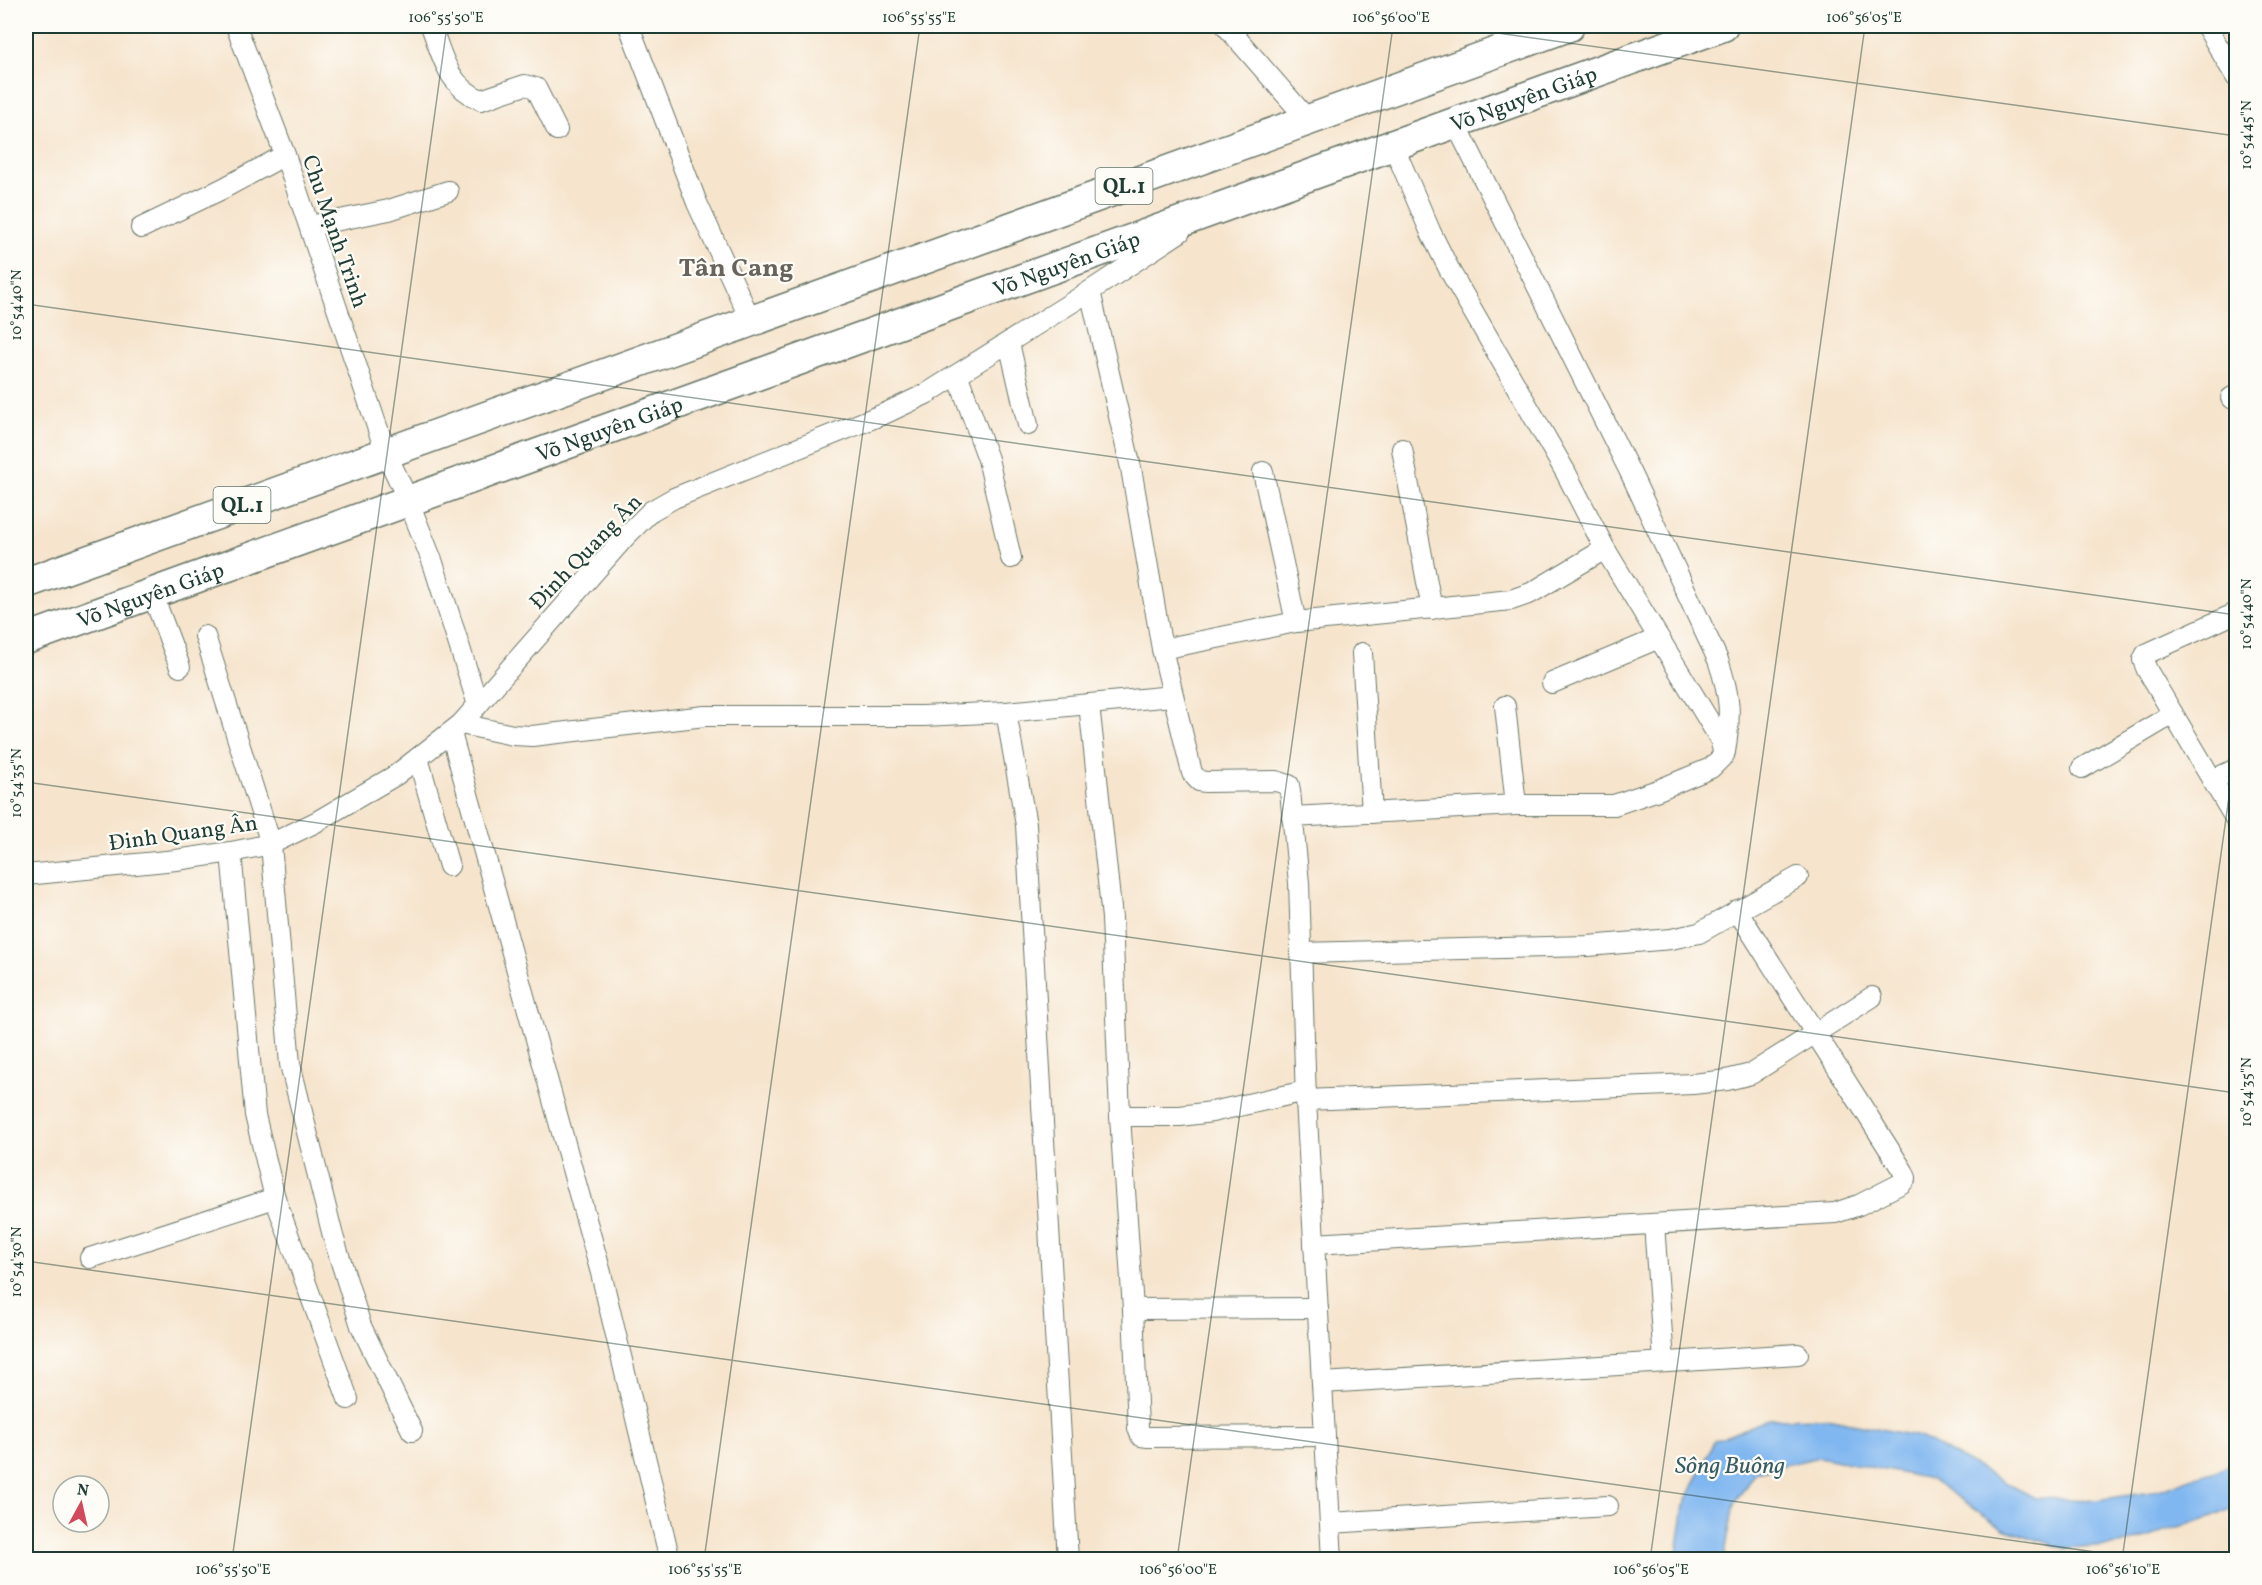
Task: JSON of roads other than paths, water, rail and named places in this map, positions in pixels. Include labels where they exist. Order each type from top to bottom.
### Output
[{"type":"highway","name":"Võ Nguyên Giáp","points":[[26,639],[1723,26]]},
{"type":"highway","name":"QL.1","points":[[26,583],[1308,120],[1558,27]]},
{"type":"street","name":"Chu Mạnh Trinh","points":[[236,26],[310,226],[386,453],[433,563],[478,705]]},
{"type":"street","points":[[431,26],[449,73],[468,94],[481,100],[525,85],[536,88],[557,130]]},
{"type":"street","points":[[629,26],[697,202],[751,321]]},
{"type":"street","points":[[1226,26],[1308,120]]},
{"type":"street","points":[[2206,26],[2236,77]]},
{"type":"street","points":[[1292,817],[1516,805],[1614,805],[1712,768],[1724,755],[1730,706],[1727,685],[1718,660],[1631,474],[1455,122]]},
{"type":"street","points":[[1393,145],[1450,273],[1565,471],[1605,549],[1720,739],[1724,755]]},
{"type":"street","points":[[141,228],[222,189],[285,155]]},
{"type":"street","points":[[310,226],[389,210],[448,191]]},
{"type":"street","name":"Đinh Quang Ân","points":[[26,875],[176,860],[231,852],[271,844],[316,822],[396,775],[456,729],[625,537],[651,511],[674,498],[886,413],[926,394],[958,376],[1193,223],[1253,195]]},
{"type":"street","points":[[1090,291],[1131,468],[1161,649],[1195,777],[1206,782],[1283,782],[1289,785],[1299,883],[1306,1096],[1332,1560]]},
{"type":"street","points":[[1009,343],[1028,425]]},
{"type":"street","points":[[958,376],[988,459],[1011,558]]},
{"type":"street","points":[[1402,449],[1432,609]]},
{"type":"street","points":[[1263,472],[1296,622]]},
{"type":"street","points":[[1161,649],[1296,622],[1511,600],[1531,593],[1605,549]]},
{"type":"street","points":[[152,593],[180,667]]},
{"type":"street","points":[[2236,613],[2146,654],[2143,660],[2236,820]]},
{"type":"street","points":[[205,636],[271,844],[290,1064],[333,1236],[361,1326],[412,1431]]},
{"type":"street","points":[[1552,683],[1659,638]]},
{"type":"street","points":[[1362,653],[1372,813]]},
{"type":"street","points":[[670,1560],[601,1273],[456,729],[532,736],[705,716],[923,716],[1006,712],[1172,696]]},
{"type":"street","points":[[1089,704],[1113,918],[1120,1116],[1133,1309],[1138,1428],[1141,1436],[1325,1436]]},
{"type":"street","points":[[1505,706],[1516,805]]},
{"type":"street","points":[[1006,712],[1026,825],[1068,1560]]},
{"type":"street","points":[[2082,768],[2173,714]]},
{"type":"street","points":[[418,758],[449,866]]},
{"type":"street","points":[[2212,780],[2236,769]]},
{"type":"street","points":[[231,852],[255,1115],[275,1198],[348,1399]]},
{"type":"street","points":[[1301,953],[1588,946],[1648,941],[1699,933],[1798,877]]},
{"type":"street","points":[[1314,1244],[1835,1213],[1859,1205],[1902,1183],[1906,1178],[1737,910]]},
{"type":"street","points":[[1120,1116],[1180,1116],[1306,1096],[1693,1084],[1728,1080],[1751,1074],[1872,998]]},
{"type":"street","points":[[90,1258],[275,1198]]},
{"type":"street","points":[[1654,1224],[1664,1362]]},
{"type":"street","points":[[1133,1309],[1318,1308]]},
{"type":"street","points":[[1322,1383],[1798,1354]]},
{"type":"street","points":[[1330,1523],[1608,1506]]},
{"type":"water","name":"Sông Buông","points":[[1827,1418],[1920,1437],[2035,1498],[2096,1500],[2152,1492],[2236,1464],[2236,1506],[2220,1514],[2120,1545],[2067,1549],[2004,1529],[1931,1479],[1819,1457],[1755,1472],[1734,1504],[1724,1559],[1676,1559],[1684,1506],[1714,1441],[1769,1419]]},
{"type":"district","name":"Tân Cang","points":[[736,267]]}]
